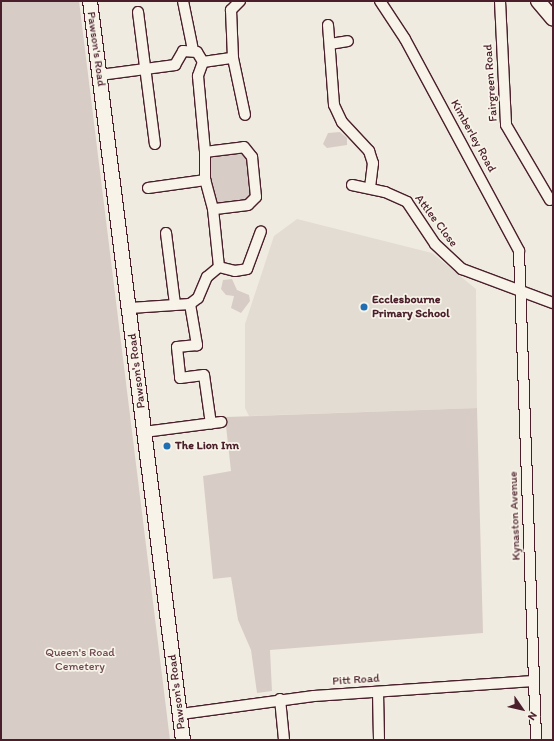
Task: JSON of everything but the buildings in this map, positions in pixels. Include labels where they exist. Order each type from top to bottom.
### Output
[{"type":"street","name":"Pawson's Road","points":[[90,1],[130,308],[144,432],[181,714],[183,740]]},
{"type":"street","points":[[183,1],[193,50],[203,62]]},
{"type":"street","points":[[240,1],[231,10],[233,58],[245,115]]},
{"type":"street","name":"Kimberley Road","points":[[380,1],[395,22],[516,241],[522,292]]},
{"type":"street","name":"Fairgreen Road","points":[[500,1],[506,125],[550,200]]},
{"type":"street","points":[[538,1],[553,19]]},
{"type":"street","points":[[138,12],[147,70],[155,144]]},
{"type":"street","points":[[328,25],[334,105],[342,122],[369,151],[373,163],[370,188]]},
{"type":"street","points":[[330,44],[348,41]]},
{"type":"street","points":[[100,75],[147,70],[175,65],[183,51],[193,50]]},
{"type":"street","points":[[203,62],[233,58]]},
{"type":"street","points":[[203,62],[198,76],[205,152],[205,180],[213,209],[219,267]]},
{"type":"street","points":[[205,152],[241,146],[252,157],[257,195],[254,200],[248,204],[213,209]]},
{"type":"street","points":[[148,188],[205,180]]},
{"type":"street","name":"Attlee Close","points":[[352,185],[370,188],[409,204],[435,244],[459,267],[553,303]]},
{"type":"street","points":[[219,267],[235,271],[247,270],[261,231]]},
{"type":"street","points":[[166,233],[175,304]]},
{"type":"street","points":[[130,308],[190,304],[201,294],[207,277],[219,267]]},
{"type":"street","name":"Kynaston Avenue","points":[[522,292],[536,740]]},
{"type":"street","points":[[144,432],[216,423],[204,375],[180,378],[177,347],[197,345],[190,304]]},
{"type":"street","name":"Pitt Road","points":[[181,714],[280,700],[533,681]]},
{"type":"street","points":[[378,692],[380,740]]},
{"type":"street","points":[[280,700],[284,740]]},
{"type":"shaded area","name":"Ecclesbourne Primary School","points":[[297,219],[432,253],[476,289],[477,408],[249,416],[245,408],[245,324],[274,236]]},
{"type":"green space","name":"Queen's Road Cemetery","points":[[1,1],[79,1],[170,740],[1,740]]},
{"type":"green space","points":[[340,132],[347,138],[347,145],[327,148],[323,144],[328,133]]},
{"type":"green space","points":[[242,149],[250,162],[247,163],[250,189],[253,192],[249,201],[219,205],[209,182],[211,158]]},
{"type":"green space","points":[[232,279],[237,290],[249,295],[250,301],[241,313],[231,308],[234,296],[226,295],[221,289],[223,280]]},
{"type":"green space","points":[[477,408],[483,633],[270,650],[272,691],[257,693],[251,650],[238,620],[231,577],[213,579],[203,476],[231,471],[225,417]]},
{"type":"place","name":"Ecclesbourne Primary School","points":[[364,307]]},
{"type":"place","name":"The Lion Inn","points":[[167,446]]}]
